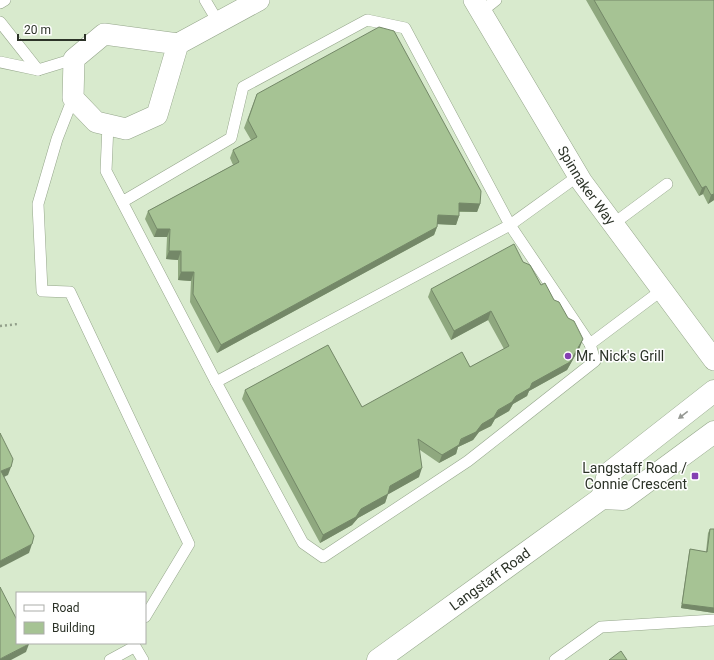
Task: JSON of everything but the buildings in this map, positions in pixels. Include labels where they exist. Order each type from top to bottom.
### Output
[{"type":"main road","points":[[714,390],[608,474],[602,498],[623,498],[714,432]]},
{"type":"main road","name":"Langstaff Road","points":[[378,660],[602,498]]},
{"type":"street","points":[[178,44],[157,115],[126,129],[96,122],[73,98],[74,59],[104,34],[178,44],[259,0]]},
{"type":"street","name":"Spinnaker Way","points":[[484,4],[578,176],[714,360]]},
{"type":"lane","points":[[0,3],[5,0]]},
{"type":"lane","points":[[205,0],[218,22]]},
{"type":"lane","points":[[108,125],[106,171],[122,202],[216,382],[303,543],[323,557],[468,461],[595,361],[590,344],[510,225],[405,28],[367,20],[243,87],[231,138],[122,202]]},
{"type":"lane","points":[[0,22],[38,70]]},
{"type":"lane","points":[[0,62],[38,70],[74,59]]},
{"type":"lane","points":[[73,98],[57,139],[38,204],[42,291],[70,292],[190,544],[146,615]]},
{"type":"lane","points":[[216,382],[510,225],[578,176]]},
{"type":"lane","points":[[614,224],[667,184]]},
{"type":"lane","points":[[590,344],[662,290]]},
{"type":"lane","points":[[555,660],[601,627],[714,620]]},
{"type":"lane","points":[[110,660],[133,645],[143,660]]},
{"type":"path","points":[[0,326],[18,324]]},
{"type":"place","name":"Mr. Nick's Grill","points":[[568,356]]},
{"type":"place","name":"Langstaff Road / Connie Crescent","points":[[695,476]]}]
